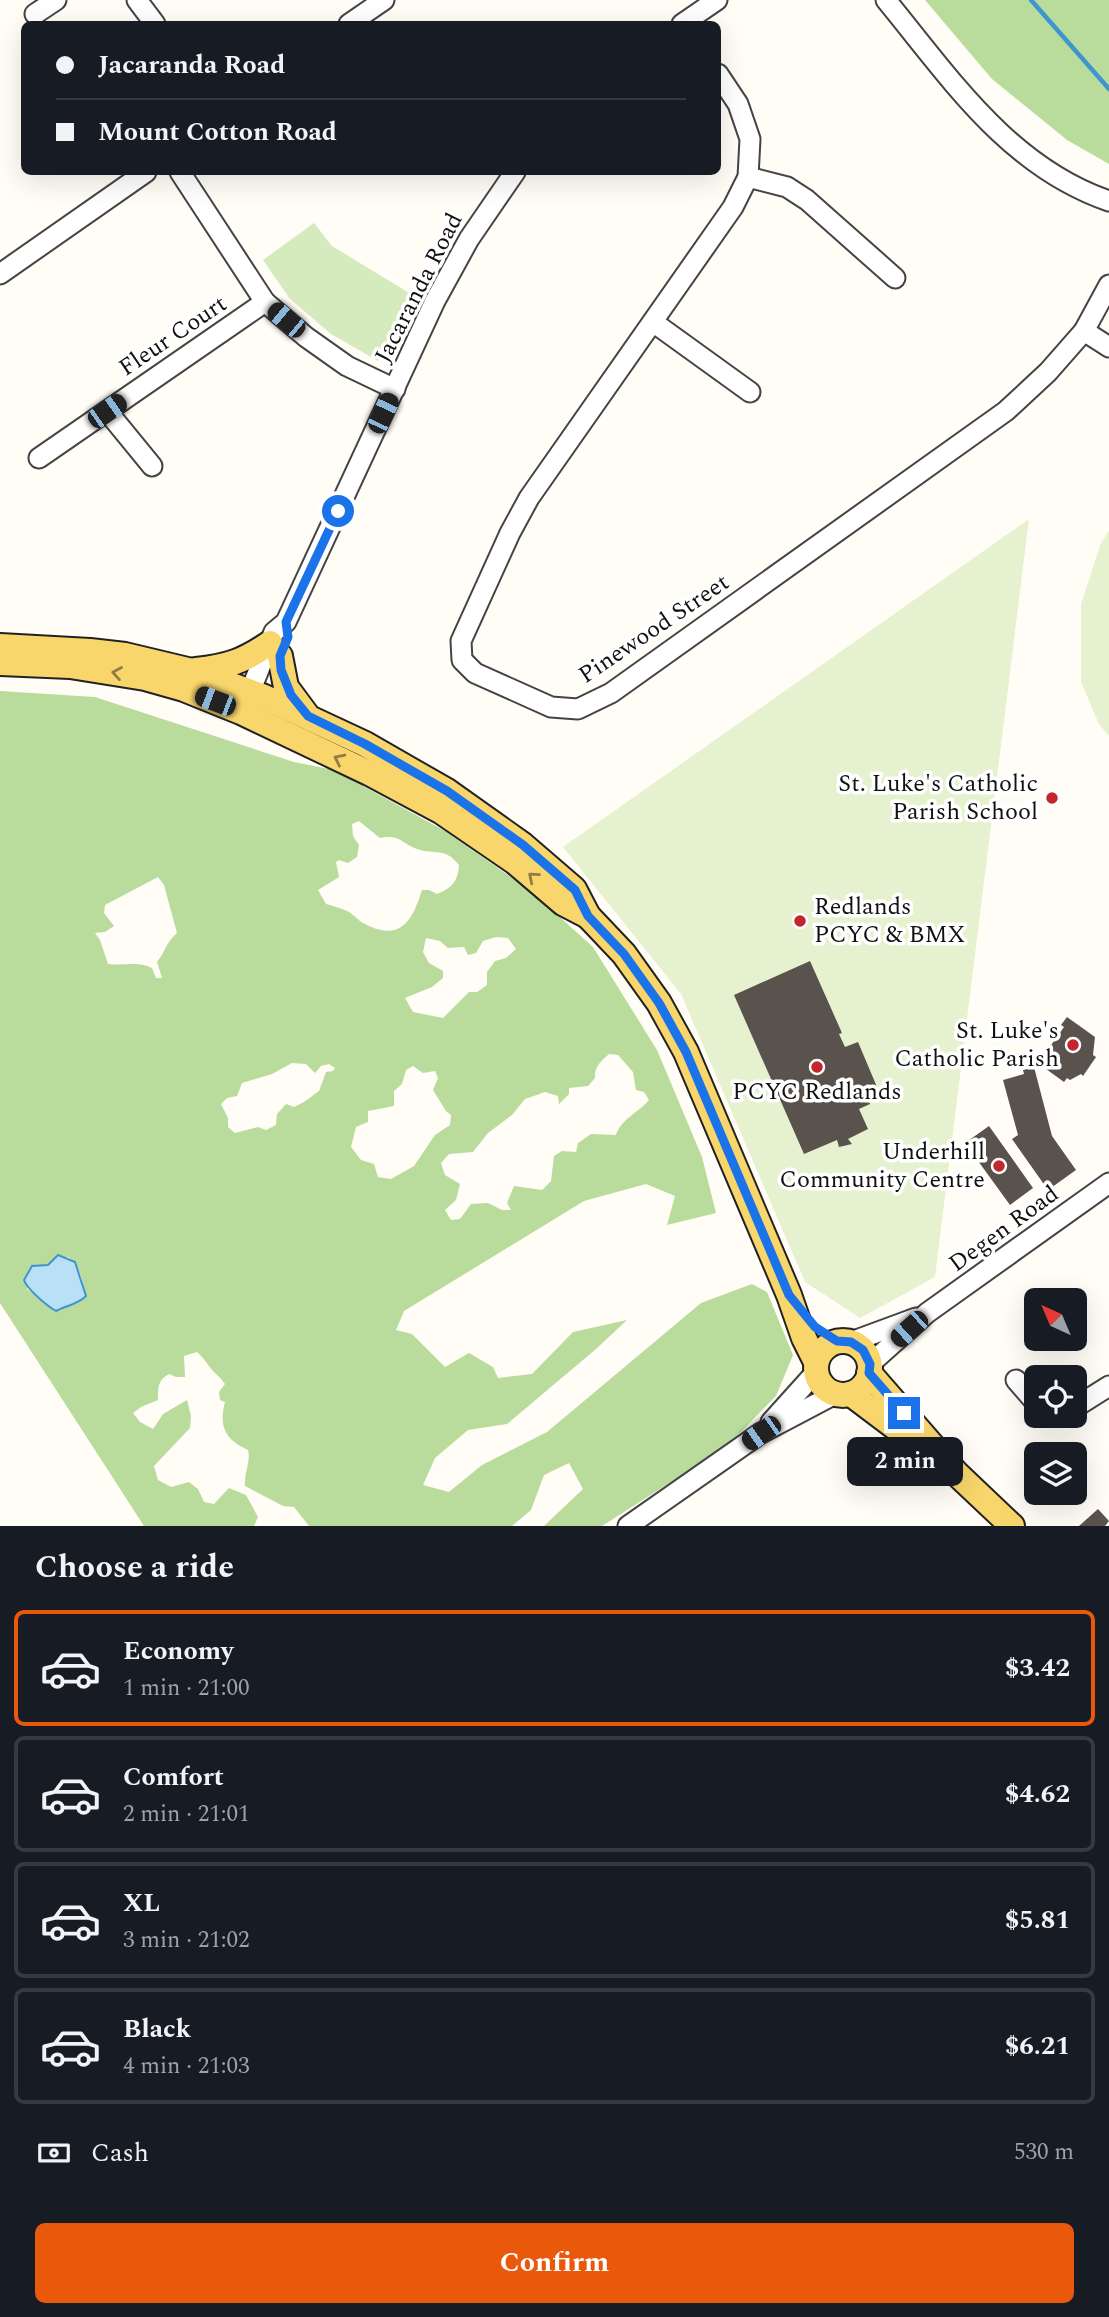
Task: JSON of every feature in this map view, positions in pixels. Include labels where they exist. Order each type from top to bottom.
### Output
[{"type":"main road","points":[[0,646],[125,655],[192,671],[369,774],[442,812],[515,863],[563,902],[588,916]]},
{"type":"main road","points":[[192,671],[222,667],[275,649],[286,687],[308,716]]},
{"type":"main road","points":[[0,663],[71,666],[145,678],[308,716],[365,744],[447,791],[523,845],[575,890],[588,916],[624,954],[659,1003],[686,1052],[789,1295],[822,1386],[843,1394],[956,1473]]},
{"type":"main road","points":[[789,1295],[815,1327],[863,1350],[869,1369],[956,1473],[1012,1526]]},
{"type":"main road","points":[[816,1367],[824,1349],[844,1342]]},
{"type":"main road","points":[[843,1394],[863,1386],[869,1369]]},
{"type":"street","points":[[35,14],[56,0]]},
{"type":"street","points":[[137,0],[153,21]]},
{"type":"street","points":[[353,21],[384,0]]},
{"type":"street","points":[[686,21],[717,0]]},
{"type":"street","points":[[887,0],[958,90],[987,122],[1021,153],[1060,178],[1109,201]]},
{"type":"street","name":"Pinewood Street","points":[[721,78],[738,104],[750,139],[748,177],[733,207],[529,498],[510,533],[461,641],[462,660],[475,673],[551,707],[578,709],[611,693],[1006,411],[1048,373],[1084,331],[1109,285]]},
{"type":"street","points":[[0,274],[142,175]]},
{"type":"street","points":[[182,175],[265,302],[306,337],[347,366],[395,389]]},
{"type":"street","name":"Jacaranda Road","points":[[251,704],[275,649],[288,637],[286,622],[435,301],[469,239],[513,175]]},
{"type":"street","points":[[748,177],[787,187],[807,200],[895,278]]},
{"type":"street","name":"Fleur Court","points":[[39,458],[265,302]]},
{"type":"street","points":[[653,323],[750,391]]},
{"type":"street","points":[[1084,331],[1109,348]]},
{"type":"street","points":[[107,411],[152,466]]},
{"type":"street","name":"Degen Road","points":[[869,1369],[927,1314],[1109,1184]]},
{"type":"street","name":"Degen Road","points":[[844,1342],[927,1314]]},
{"type":"street","points":[[761,1433],[816,1367]]},
{"type":"street","points":[[1016,1380],[1024,1389]]},
{"type":"street","points":[[1087,1400],[1109,1386]]},
{"type":"street","points":[[628,1526],[761,1433],[843,1394]]},
{"type":"green space","points":[[925,0],[1109,0],[1109,164],[1067,140],[992,79]]},
{"type":"green space","points":[[314,223],[332,246],[411,294],[378,361],[331,334],[290,299],[263,260]]},
{"type":"green space","name":"Redlands PCYC & BMX","points":[[1029,519],[935,1277],[860,1318],[805,1282],[681,994],[563,847]]},
{"type":"green space","points":[[1109,531],[1109,736],[1099,724],[1081,682],[1081,604],[1101,543]]},
{"type":"green space","points":[[0,691],[95,697],[294,762],[334,770],[445,831],[532,892],[593,947],[657,1050],[702,1157],[716,1213],[667,1225],[675,1196],[646,1184],[584,1201],[404,1311],[396,1330],[412,1334],[445,1367],[469,1353],[493,1367],[498,1378],[532,1374],[573,1332],[627,1320],[507,1424],[468,1430],[435,1458],[423,1485],[449,1492],[482,1465],[547,1432],[701,1303],[752,1284],[767,1292],[793,1355],[776,1396],[727,1446],[602,1526],[544,1526],[583,1489],[569,1463],[544,1475],[531,1510],[512,1526],[309,1526],[294,1507],[283,1506],[245,1486],[248,1450],[233,1441],[225,1431],[225,1402],[220,1400],[219,1392],[225,1384],[197,1352],[184,1356],[185,1377],[169,1374],[165,1376],[159,1384],[158,1400],[133,1413],[140,1422],[153,1429],[163,1414],[187,1400],[191,1416],[190,1428],[154,1466],[158,1480],[171,1487],[189,1482],[198,1489],[204,1502],[214,1504],[229,1488],[246,1495],[258,1517],[254,1526],[144,1526],[0,1303]],"holes":[[[359,821],[380,838],[396,838],[411,847],[449,856],[459,865],[456,880],[437,894],[422,890],[409,920],[396,930],[377,929],[347,911],[326,904],[318,890],[339,877],[336,862],[339,860],[348,863],[357,857],[359,845],[353,836],[352,824]],[[158,877],[164,885],[177,933],[157,962],[162,978],[156,978],[152,968],[147,966],[108,964],[95,933],[105,932],[114,926],[104,913],[105,905]],[[496,937],[508,938],[516,949],[506,958],[495,961],[487,972],[487,985],[477,992],[469,992],[443,1018],[413,1012],[405,998],[432,987],[443,978],[443,971],[429,963],[423,952],[426,938],[440,941],[448,948],[464,947],[468,955],[476,953],[483,941]],[[609,1054],[618,1055],[633,1072],[636,1090],[644,1092],[649,1100],[645,1105],[626,1120],[616,1135],[591,1134],[578,1143],[576,1152],[562,1151],[554,1156],[551,1181],[542,1190],[514,1186],[507,1203],[511,1210],[502,1210],[488,1203],[471,1204],[460,1219],[451,1220],[445,1210],[456,1200],[460,1184],[445,1175],[441,1163],[449,1154],[473,1152],[488,1133],[512,1115],[525,1099],[545,1092],[558,1096],[559,1104],[569,1094],[569,1088],[588,1086],[595,1078],[597,1067]],[[292,1063],[306,1064],[315,1073],[321,1066],[329,1064],[335,1068],[326,1072],[319,1091],[294,1107],[286,1104],[277,1114],[276,1125],[266,1130],[258,1127],[235,1133],[228,1127],[228,1118],[221,1104],[227,1098],[237,1096],[242,1083],[272,1074]],[[413,1066],[423,1073],[435,1071],[438,1078],[433,1090],[451,1115],[450,1125],[435,1135],[414,1166],[391,1179],[378,1177],[374,1164],[361,1160],[351,1147],[356,1127],[368,1122],[368,1111],[394,1106],[394,1091],[402,1084],[406,1070]],[[68,1257],[78,1269],[86,1296],[56,1310],[52,1308],[27,1289],[32,1266],[48,1265]]]},
{"type":"water","points":[[58,1255],[75,1262],[86,1296],[56,1311],[38,1297],[24,1280],[32,1266],[48,1265]]},
{"type":"building","name":"PCYC Redlands","points":[[810,961],[842,1033],[839,1034],[845,1047],[858,1042],[877,1087],[865,1093],[870,1104],[859,1109],[868,1129],[848,1139],[852,1144],[839,1147],[837,1140],[804,1154],[734,995]]},
{"type":"building","name":"St. Luke's Catholic Parish","points":[[1067,1017],[1095,1037],[1093,1055],[1096,1057],[1083,1076],[1081,1074],[1070,1080],[1067,1078],[1064,1082],[1035,1061],[1041,1053],[1044,1055],[1064,1027],[1061,1025]]},
{"type":"building","points":[[1034,1067],[1052,1136],[1076,1170],[1048,1190],[1012,1139],[1018,1135],[1003,1080],[1024,1074],[1023,1070]]},
{"type":"building","name":"Underhill Community Centre","points":[[989,1126],[1033,1188],[1010,1205],[965,1143]]},
{"type":"building","points":[[1098,1509],[1109,1521],[1105,1526],[1079,1526]]},
{"type":"waterway","points":[[1031,0],[1109,89]]},
{"type":"place","name":"St. Luke's Catholic Parish School","points":[[1052,798]]},
{"type":"place","name":"Redlands PCYC & BMX","points":[[800,921]]},
{"type":"place","name":"St. Luke's Catholic Parish","points":[[1073,1045]]},
{"type":"place","name":"PCYC Redlands","points":[[817,1067]]},
{"type":"place","name":"Underhill Community Centre","points":[[999,1166]]},
{"type":"route","points":[[338,511],[286,622],[288,637],[280,656],[281,670],[291,695],[308,716],[365,744],[447,791],[523,845],[575,890],[588,916],[624,954],[659,1003],[686,1052],[789,1295],[815,1327],[837,1341],[851,1342],[863,1350],[870,1364],[869,1373],[904,1413]]}]
